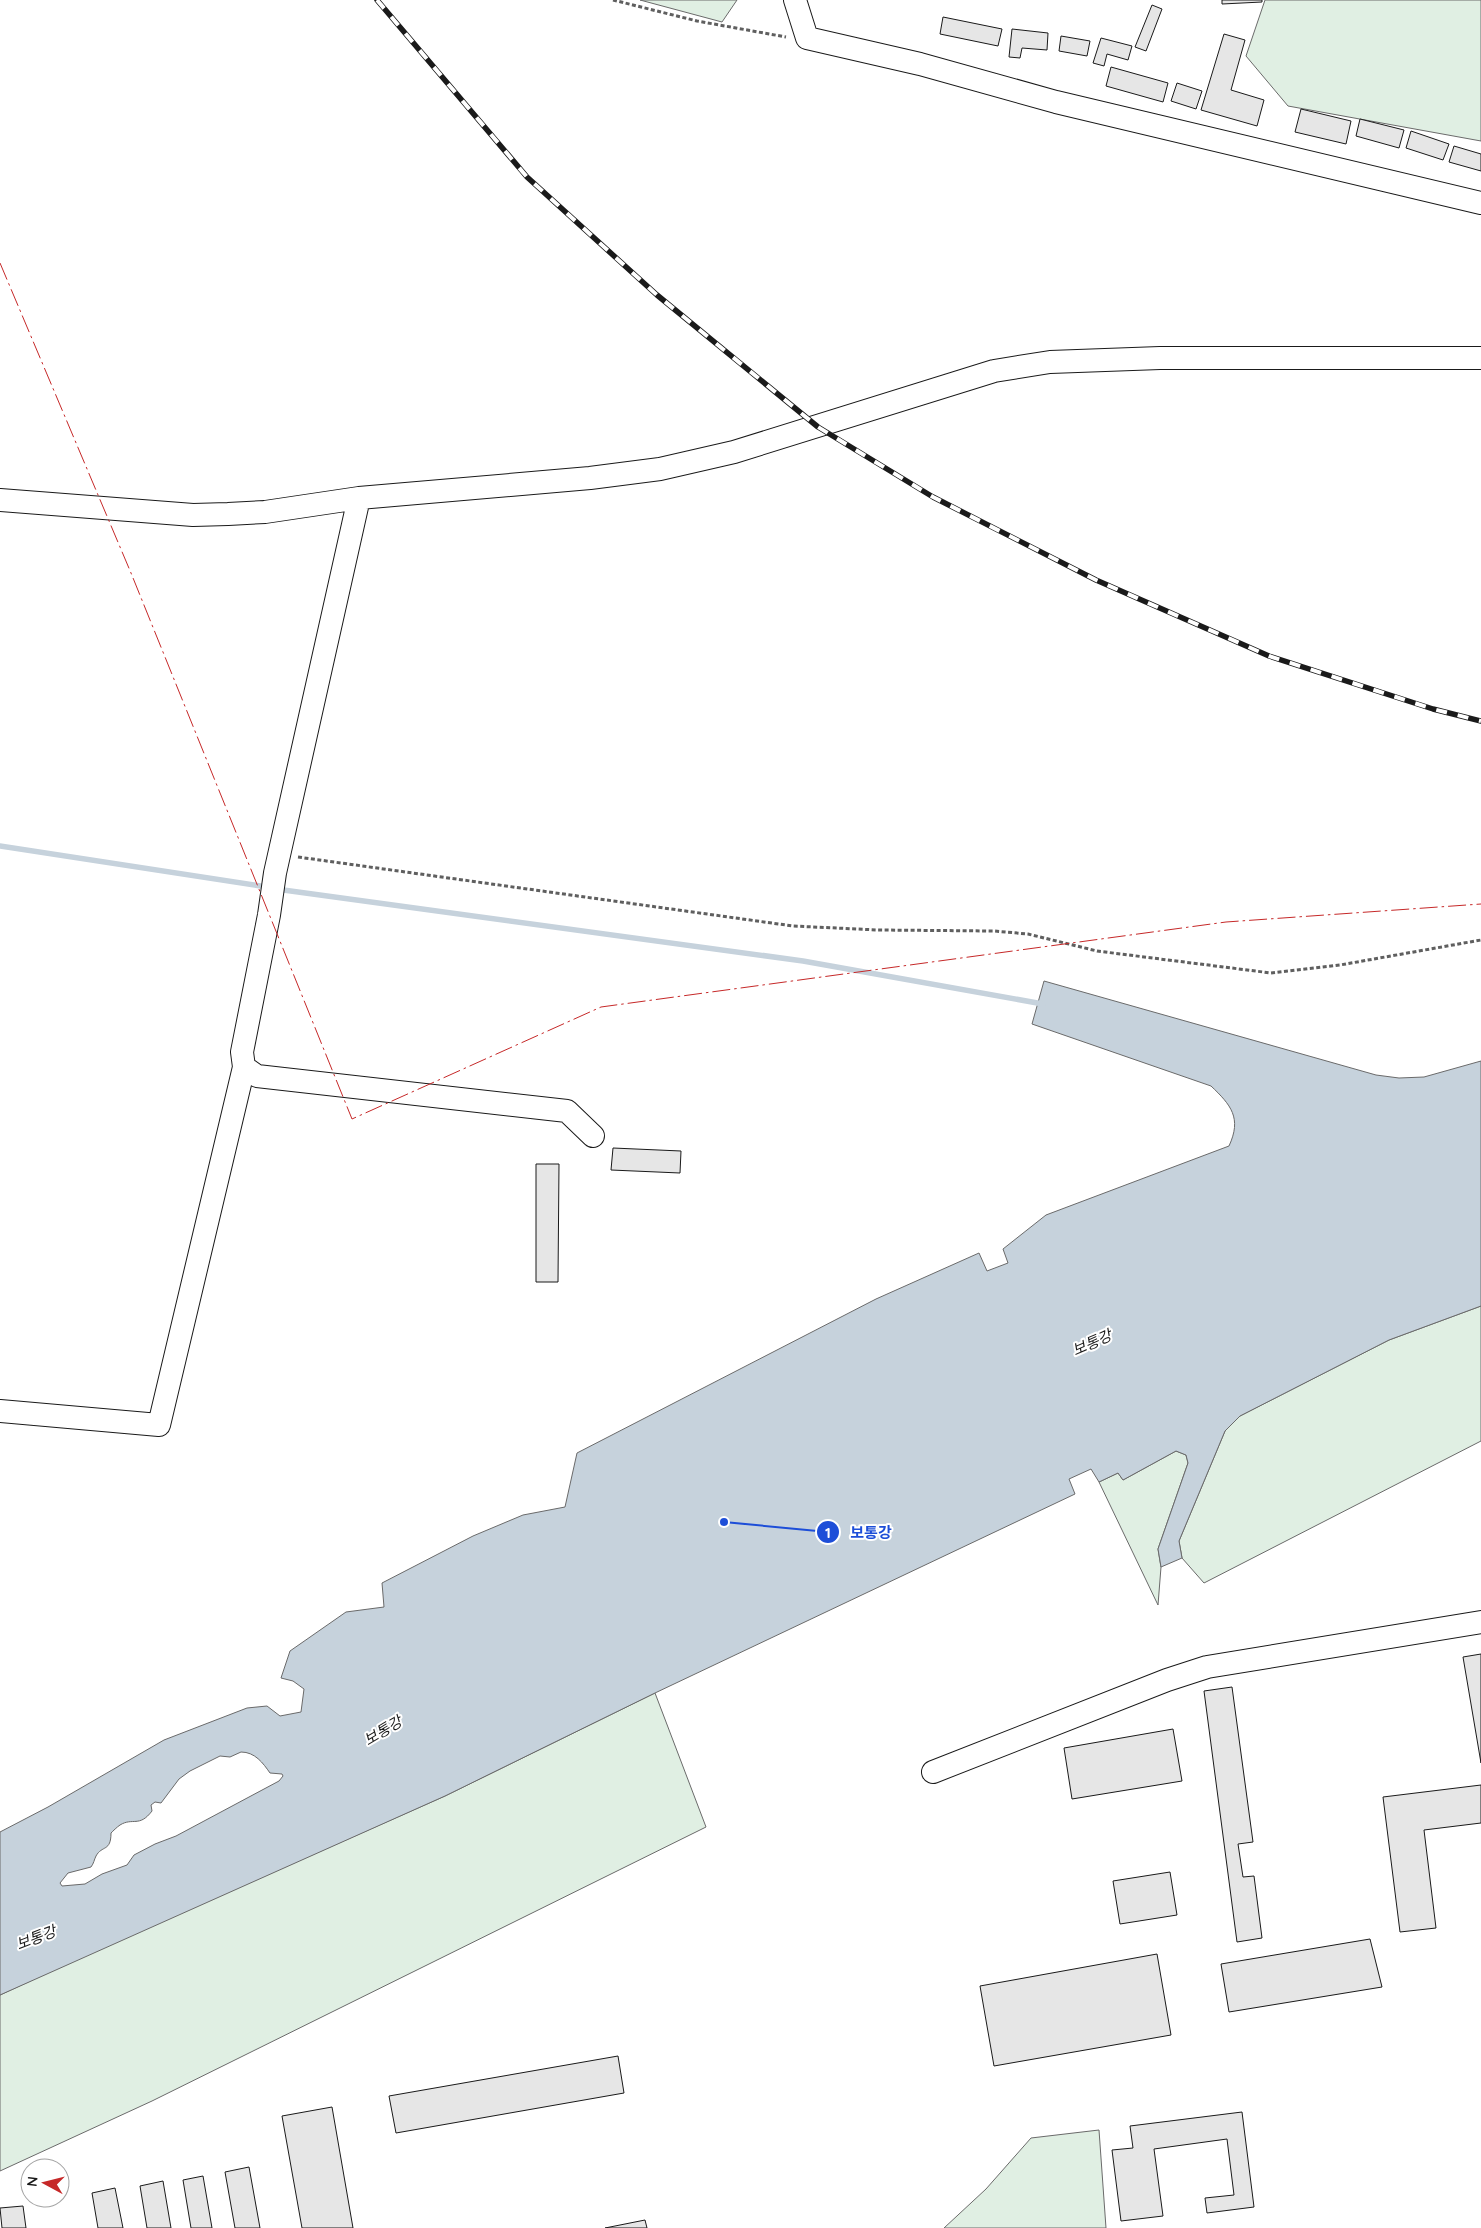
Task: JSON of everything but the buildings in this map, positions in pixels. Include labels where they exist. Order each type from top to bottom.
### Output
[{"type":"street","points":[[794,0],[807,38],[920,64],[1065,105],[1481,202]]},
{"type":"street","points":[[0,500],[193,515],[265,512],[359,498],[660,470],[734,452],[994,371],[1043,362],[1075,359],[1160,358],[1481,358]]},
{"type":"street","points":[[0,1411],[159,1425],[244,1067],[242,1052],[278,864],[359,498]]},
{"type":"street","points":[[244,1067],[257,1076],[567,1111],[593,1136]]},
{"type":"street","points":[[932,1772],[1167,1680],[1207,1667],[1481,1622]]},
{"type":"path","points":[[613,0],[697,21],[774,36],[807,38]]},
{"type":"path","points":[[278,864],[793,926],[878,930],[994,931],[1028,934],[1097,951],[1272,974],[1340,965],[1481,940]]},
{"type":"green space","points":[[640,0],[737,0],[722,22]]},
{"type":"green space","points":[[1265,0],[1481,0],[1481,141],[1288,106],[1246,56]]},
{"type":"green space","points":[[1481,1306],[1481,1441],[1204,1583],[1182,1558],[1179,1541],[1225,1431],[1240,1416],[1389,1340]]},
{"type":"green space","points":[[1176,1451],[1186,1455],[1188,1463],[1158,1549],[1161,1567],[1158,1605],[1099,1482],[1118,1473],[1123,1480]]},
{"type":"green space","points":[[655,1693],[706,1827],[152,2101],[28,2158],[20,2158],[20,2162],[0,2171],[0,1995],[445,1796]]},
{"type":"green space","points":[[1099,2130],[1106,2228],[944,2228],[986,2189],[1031,2138]]},
{"type":"water","points":[[1044,981],[1376,1075],[1399,1078],[1424,1077],[1481,1061],[1481,1306],[1389,1340],[1240,1416],[1225,1431],[1179,1541],[1182,1558],[1161,1567],[1158,1549],[1188,1463],[1186,1455],[1176,1451],[1123,1480],[1118,1473],[1099,1482],[1091,1469],[1069,1479],[1075,1494],[655,1693],[445,1796],[0,1995],[0,1832],[48,1807],[164,1740],[247,1708],[267,1706],[280,1716],[301,1712],[304,1689],[293,1681],[281,1678],[290,1651],[346,1612],[384,1607],[382,1583],[473,1536],[523,1515],[565,1507],[577,1453],[876,1299],[979,1253],[987,1271],[1008,1263],[1003,1249],[1046,1215],[1229,1146],[1234,1127],[1232,1113],[1224,1099],[1211,1086],[1032,1024]],"holes":[[[246,1752],[258,1759],[270,1773],[282,1774],[283,1776],[279,1781],[176,1836],[134,1855],[127,1865],[102,1874],[85,1884],[62,1886],[60,1883],[68,1873],[91,1867],[98,1853],[110,1843],[111,1833],[116,1828],[125,1823],[140,1821],[147,1816],[152,1811],[151,1805],[155,1802],[161,1803],[179,1779],[190,1771],[220,1756],[230,1757]]]},
{"type":"waterway","points":[[0,846],[267,887]]},
{"type":"waterway","points":[[276,889],[803,961],[1043,1004]]},
{"type":"railway","points":[[377,0],[527,177],[657,295],[818,427],[933,497],[1096,580],[1269,656],[1433,709],[1481,721]]},
{"type":"power","points":[[0,263],[131,573],[352,1119],[601,1007],[1226,922],[1481,904]]},
{"type":"place","name":"보통강","points":[[724,1522]]}]
